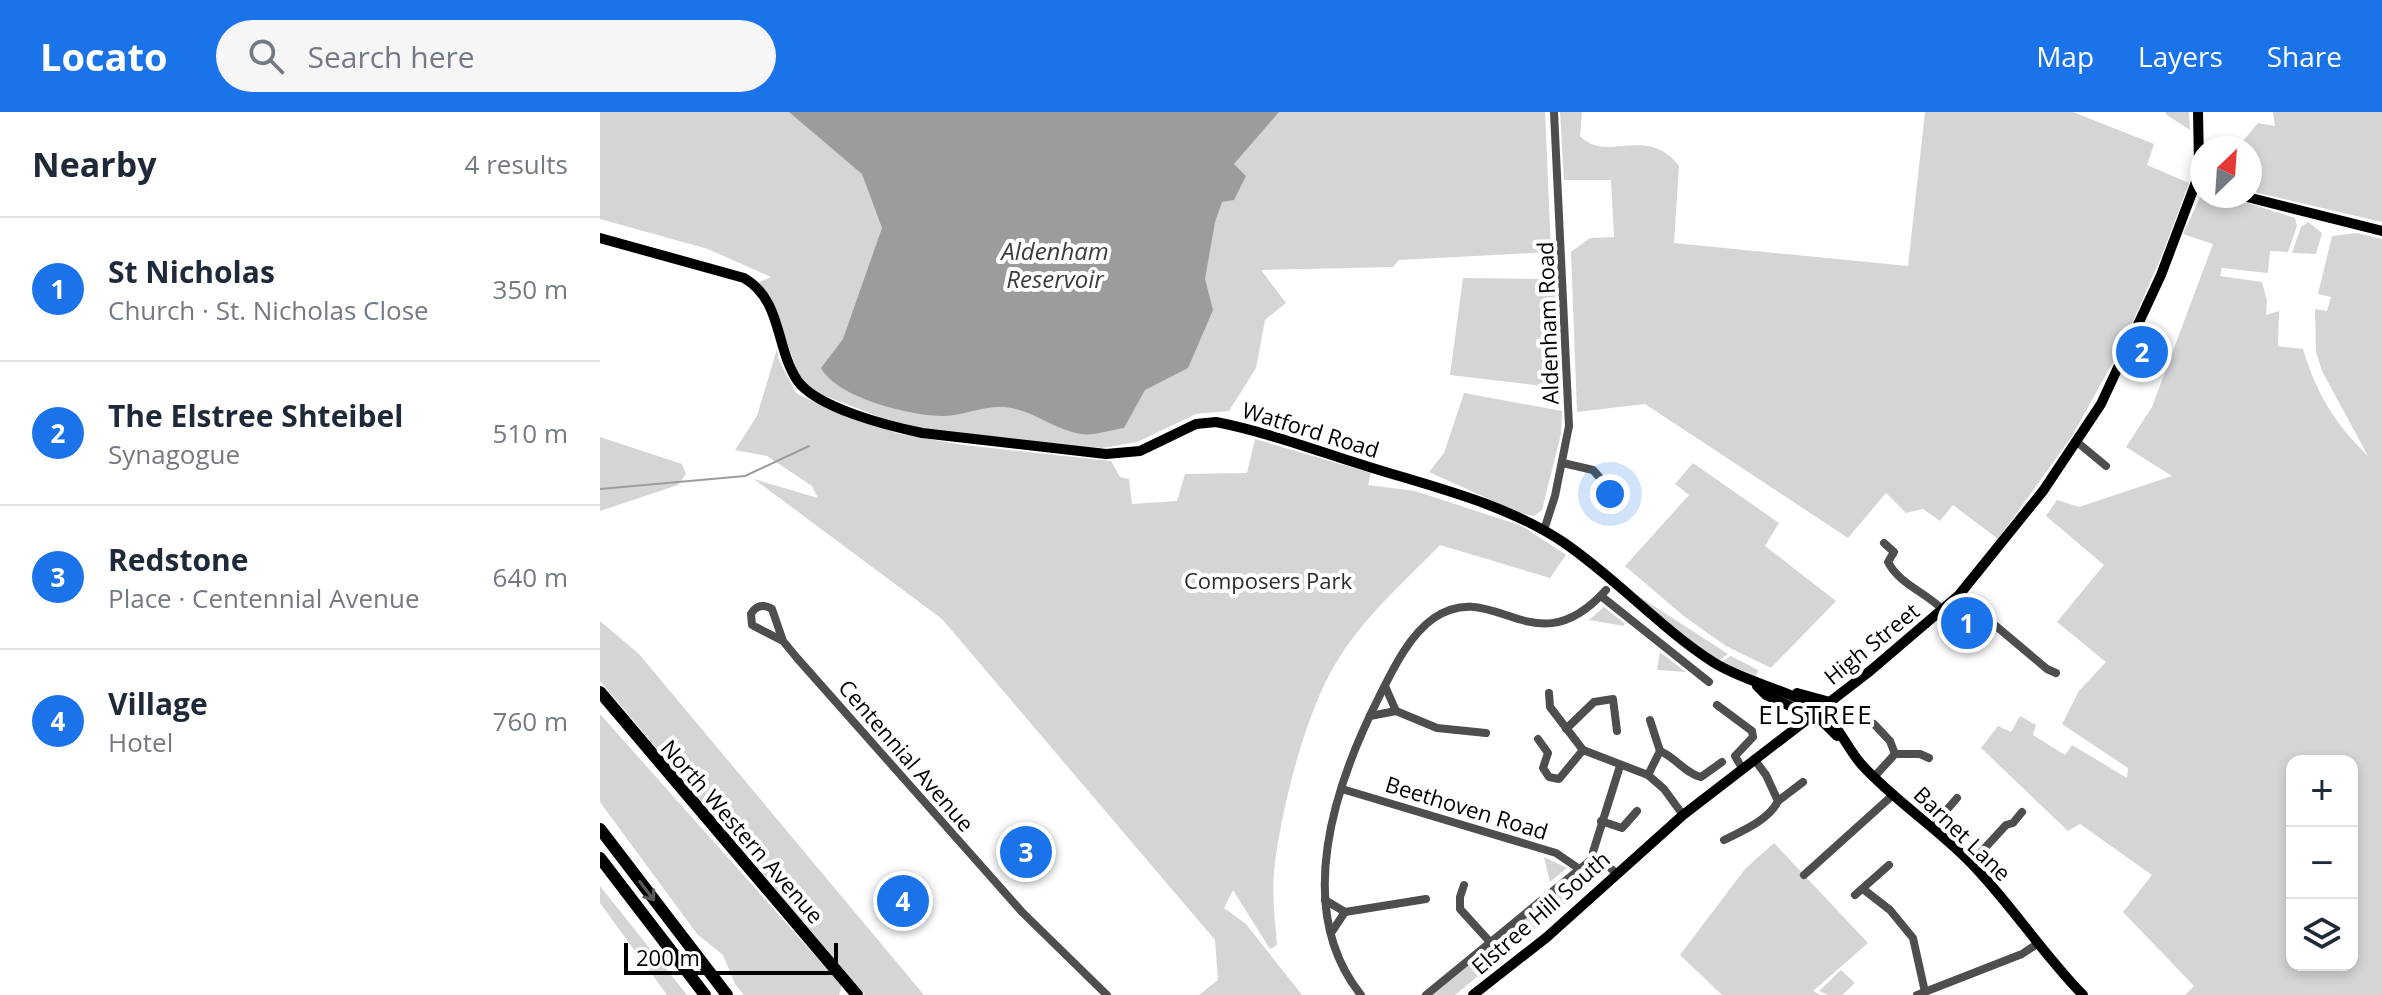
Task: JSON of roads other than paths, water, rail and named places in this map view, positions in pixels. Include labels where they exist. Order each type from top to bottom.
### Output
[{"type":"highway","name":"North Western Avenue","points":[[600,692],[857,995]]},
{"type":"highway","points":[[600,829],[727,995]]},
{"type":"highway","points":[[600,858],[705,995]]},
{"type":"main road","name":"High Street","points":[[2198,112],[2198,136]]},
{"type":"main road","points":[[2262,201],[2382,231]]},
{"type":"main road","name":"High Street","points":[[1632,858],[1742,768],[1816,714],[1959,595],[2043,491],[2101,404],[2190,204]]},
{"type":"main road","name":"Watford Road","points":[[600,238],[753,283],[769,302],[798,381],[822,400],[868,417],[922,433],[1106,454],[1140,451],[1196,424],[1216,422],[1458,494],[1509,513],[1544,530],[1579,554],[1683,643],[1754,684],[1779,690],[1816,714]]},
{"type":"main road","name":"Watford Road","points":[[1754,684],[1786,706],[1816,714]]},
{"type":"main road","points":[[1779,690],[1830,702]]},
{"type":"main road","points":[[1786,706],[1791,716],[1790,734]]},
{"type":"main road","name":"Barnet Lane","points":[[1816,714],[1831,720],[1842,740],[1874,777],[1971,863],[2083,995]]},
{"type":"main road","name":"Elstree Hill South","points":[[1473,995],[1547,937],[1632,858]]},
{"type":"street","name":"Aldenham Road","points":[[1544,530],[1563,463],[1569,426],[1554,112]]},
{"type":"street","points":[[2077,442],[2106,466]]},
{"type":"street","points":[[1563,463],[1593,470],[1615,495]]},
{"type":"street","points":[[1884,543],[1894,552],[1888,562],[1896,573],[1931,597],[1943,610]]},
{"type":"street","points":[[1361,995],[1340,961],[1331,933],[1325,900],[1328,853],[1342,789],[1370,716],[1385,686],[1429,621],[1449,610],[1475,607],[1543,625],[1571,619],[1585,611],[1603,593],[1709,682]]},
{"type":"street","points":[[1959,595],[2047,669],[2056,673]]},
{"type":"street","points":[[756,607],[768,607],[774,612],[783,641],[751,622],[751,614],[756,607]]},
{"type":"street","points":[[760,630],[768,630],[775,621]]},
{"type":"street","name":"Centennial Avenue","points":[[783,641],[1022,912],[1107,995]]},
{"type":"street","points":[[1385,686],[1396,711]]},
{"type":"street","points":[[1549,693],[1550,707],[1583,750],[1648,775],[1664,789],[1683,815]]},
{"type":"street","points":[[1566,729],[1594,702],[1613,699],[1617,731]]},
{"type":"street","points":[[1717,705],[1752,731],[1753,737],[1735,756],[1742,768]]},
{"type":"street","points":[[1370,716],[1396,711],[1437,728],[1486,733]]},
{"type":"street","points":[[1648,775],[1660,751],[1650,720]]},
{"type":"street","points":[[1874,724],[1890,741],[1895,754]]},
{"type":"street","points":[[1538,739],[1548,753],[1543,768],[1549,777],[1559,779],[1583,750]]},
{"type":"street","points":[[1660,751],[1672,756],[1694,776],[1701,777],[1722,762]]},
{"type":"street","points":[[1874,777],[1895,754],[1920,754],[1929,758]]},
{"type":"street","points":[[1754,759],[1766,775],[1777,804]]},
{"type":"street","points":[[1593,852],[1620,766]]},
{"type":"street","points":[[1724,840],[1756,822],[1803,782]]},
{"type":"street","name":"Beethoven Road","points":[[1342,789],[1556,853],[1578,868]]},
{"type":"street","points":[[1804,875],[1894,794]]},
{"type":"street","points":[[1932,827],[1957,798]]},
{"type":"street","points":[[1601,821],[1622,828],[1637,811]]},
{"type":"street","points":[[1971,863],[2022,812]]},
{"type":"street","points":[[1426,995],[1592,859],[1597,859],[1616,873]]},
{"type":"street","points":[[1855,895],[1889,865]]},
{"type":"street","points":[[1464,885],[1460,909],[1491,943]]},
{"type":"street","points":[[1863,889],[1890,910],[1913,938],[1921,994],[2022,954],[2037,944]]},
{"type":"street","points":[[1325,900],[1345,912],[1426,899]]},
{"type":"street","points":[[1331,933],[1345,912]]},
{"type":"water","name":"Aldenham Reservoir","points":[[789,112],[1279,112],[1234,164],[1246,176],[1234,200],[1222,202],[1215,222],[1205,279],[1213,310],[1188,368],[1145,390],[1124,428],[1086,434],[1071,432],[1005,407],[944,416],[913,413],[858,396],[830,379],[821,368],[843,339],[882,228],[862,174]]},
{"type":"waterway","points":[[600,489],[745,476],[809,446]]},
{"type":"place","name":"The Elstree Shteibel","points":[[2142,352]]},
{"type":"place","name":"St Nicholas","points":[[1967,623]]},
{"type":"place","name":"Redstone","points":[[1026,852]]},
{"type":"place","name":"Village","points":[[903,901]]},
{"type":"district","name":"ELSTREE","points":[[1816,714]]},
{"type":"park label","name":"Composers Park","points":[[1268,580]]}]
